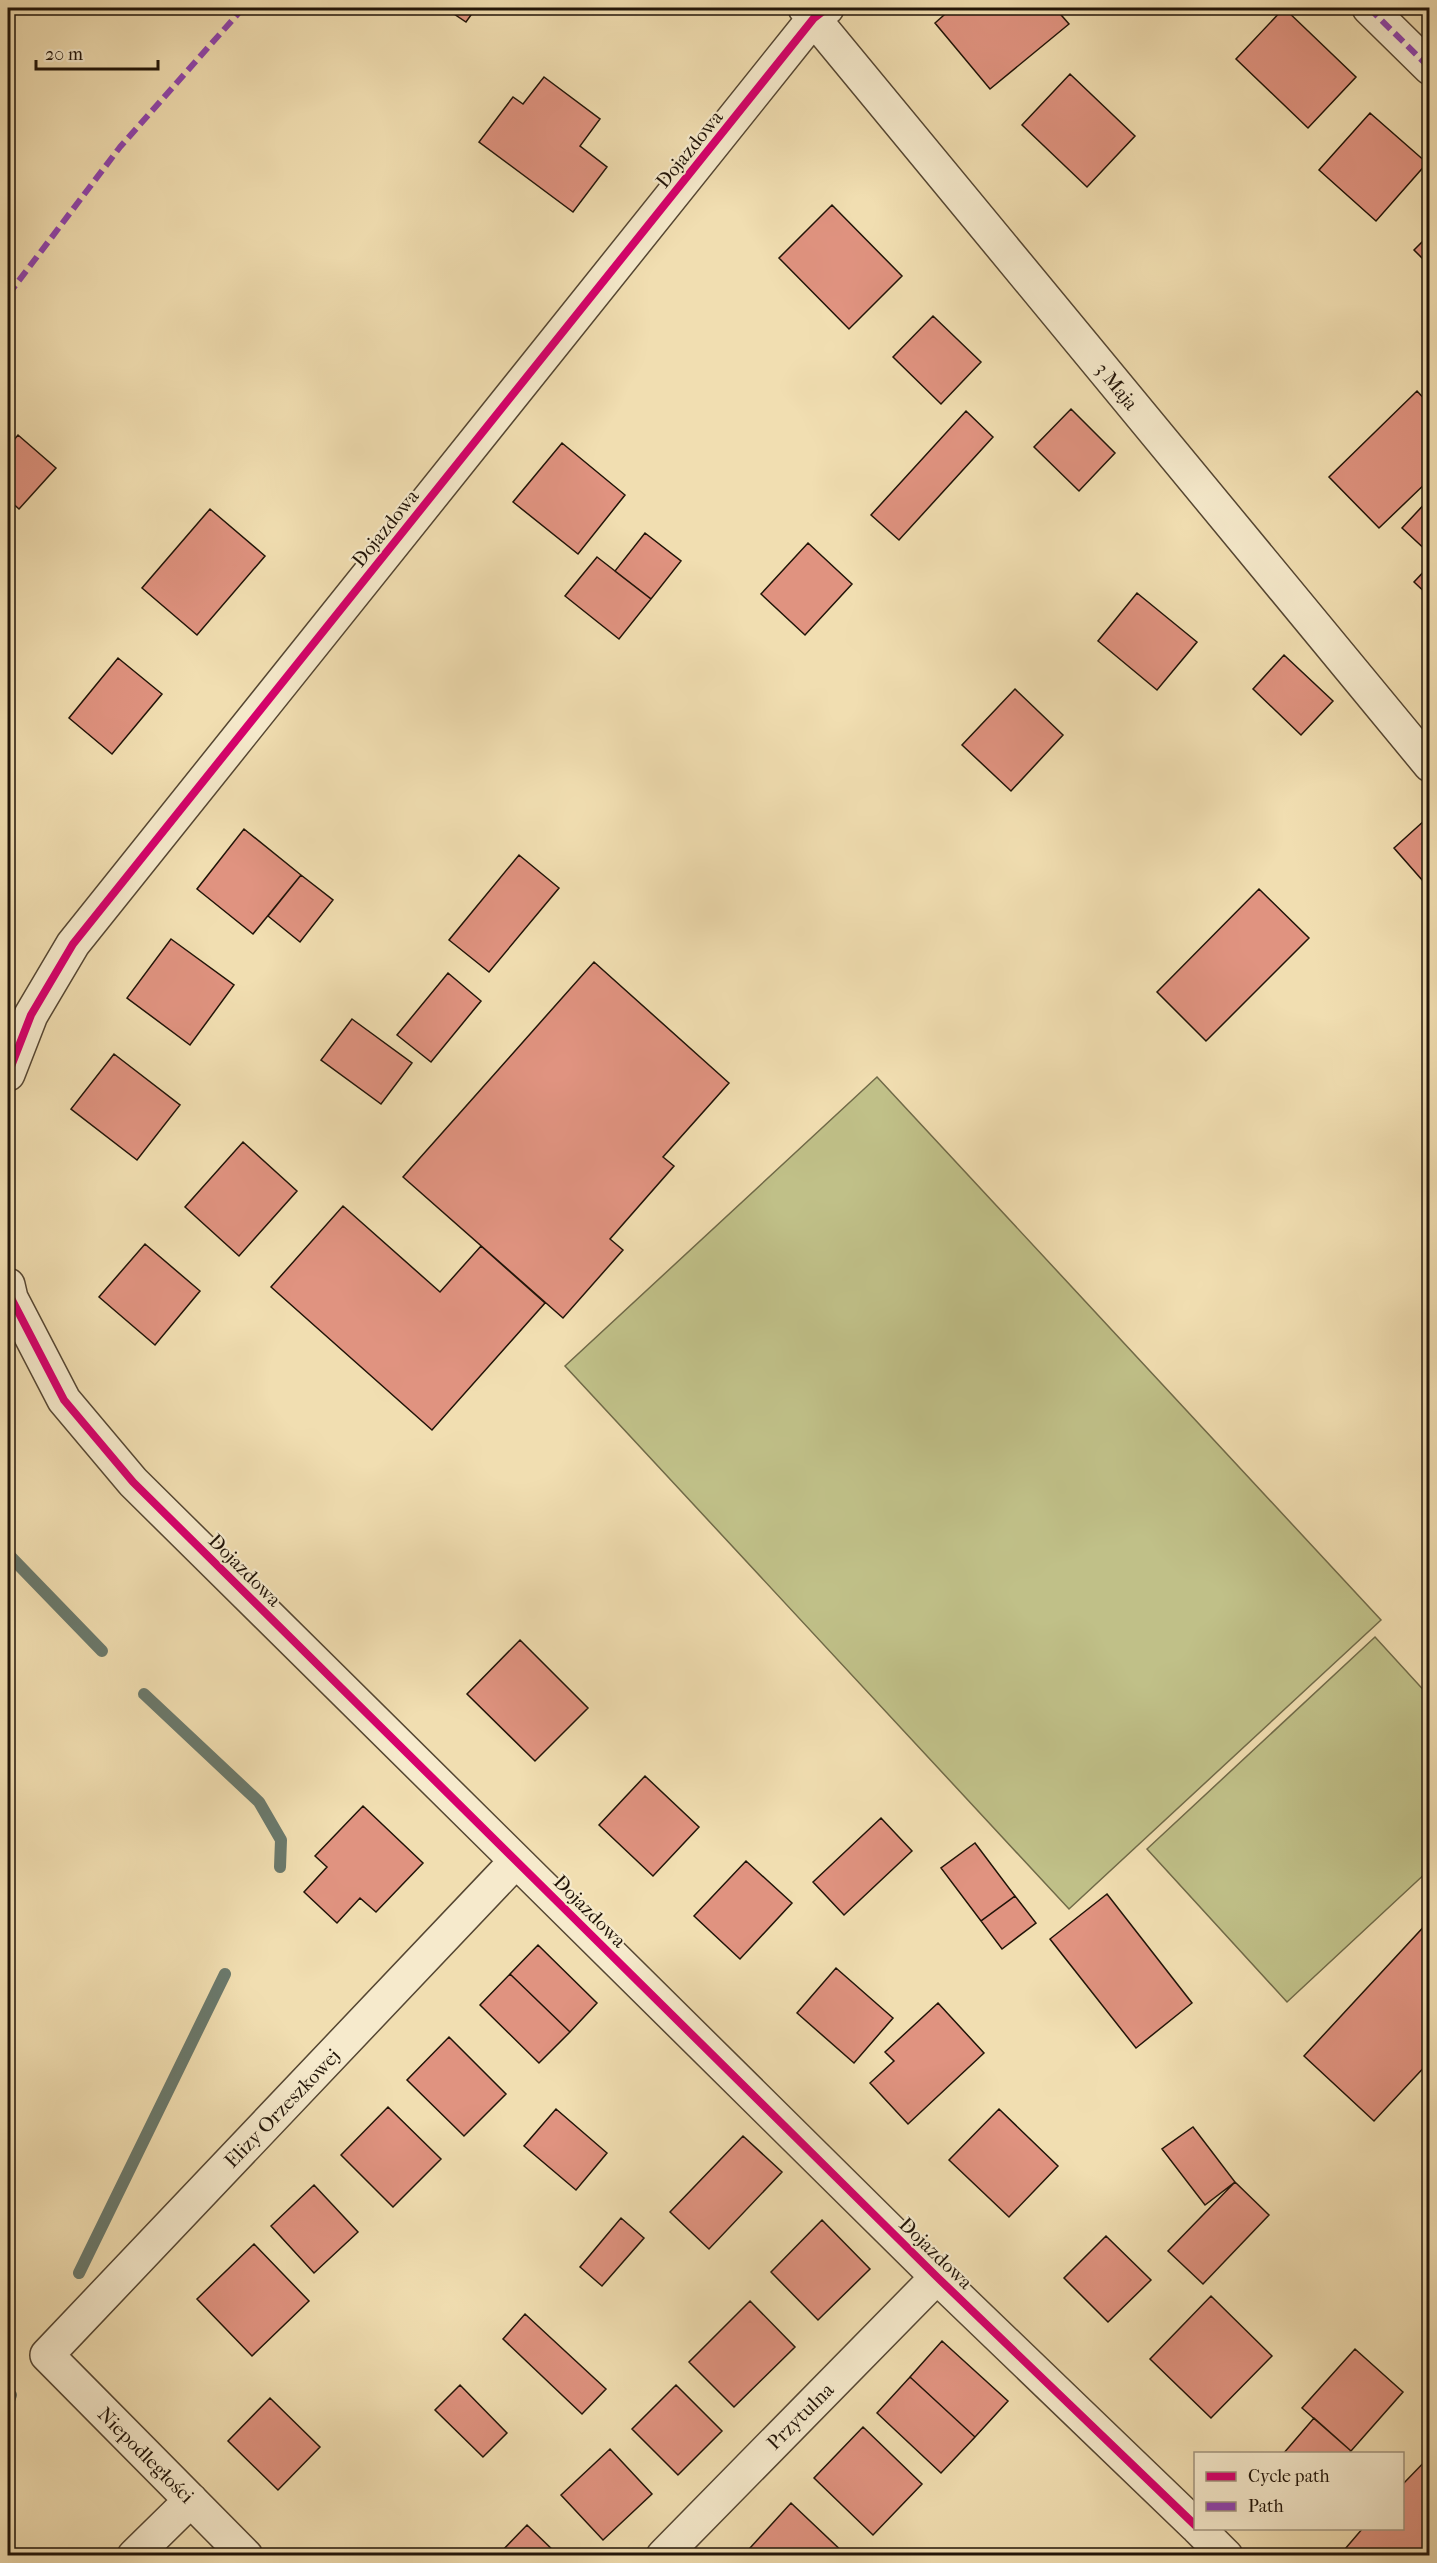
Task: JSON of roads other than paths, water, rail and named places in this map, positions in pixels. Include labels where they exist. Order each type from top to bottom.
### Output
[{"type":"street","points":[[1369,8],[1430,68]]},
{"type":"street","name":"3 Maja","points":[[815,11],[1430,765]]},
{"type":"street","name":"Dojazdowa","points":[[8,1074],[31,1015],[73,944],[815,11]]},
{"type":"street","name":"Dojazdowa","points":[[8,1285],[11,1298],[64,1400],[133,1482],[937,2277],[1194,2524]]},
{"type":"street","name":"Elizy Orzeszkowej","points":[[47,2355],[516,1861]]},
{"type":"street","name":"Przytulna","points":[[663,2556],[937,2277]]},
{"type":"street","name":"Niepodległości","points":[[47,2355],[246,2556]]},
{"type":"street","points":[[134,2556],[191,2500]]},
{"type":"street","name":"Dojazdowa","points":[[1200,2530],[1226,2556]]},
{"type":"waterway","points":[[8,1554],[102,1651]]},
{"type":"waterway","points":[[144,1694],[259,1802],[281,1840],[280,1867]]},
{"type":"waterway","points":[[79,2273],[225,1974]]},
{"type":"waterway","points":[[8,2403],[11,2395]]}]
